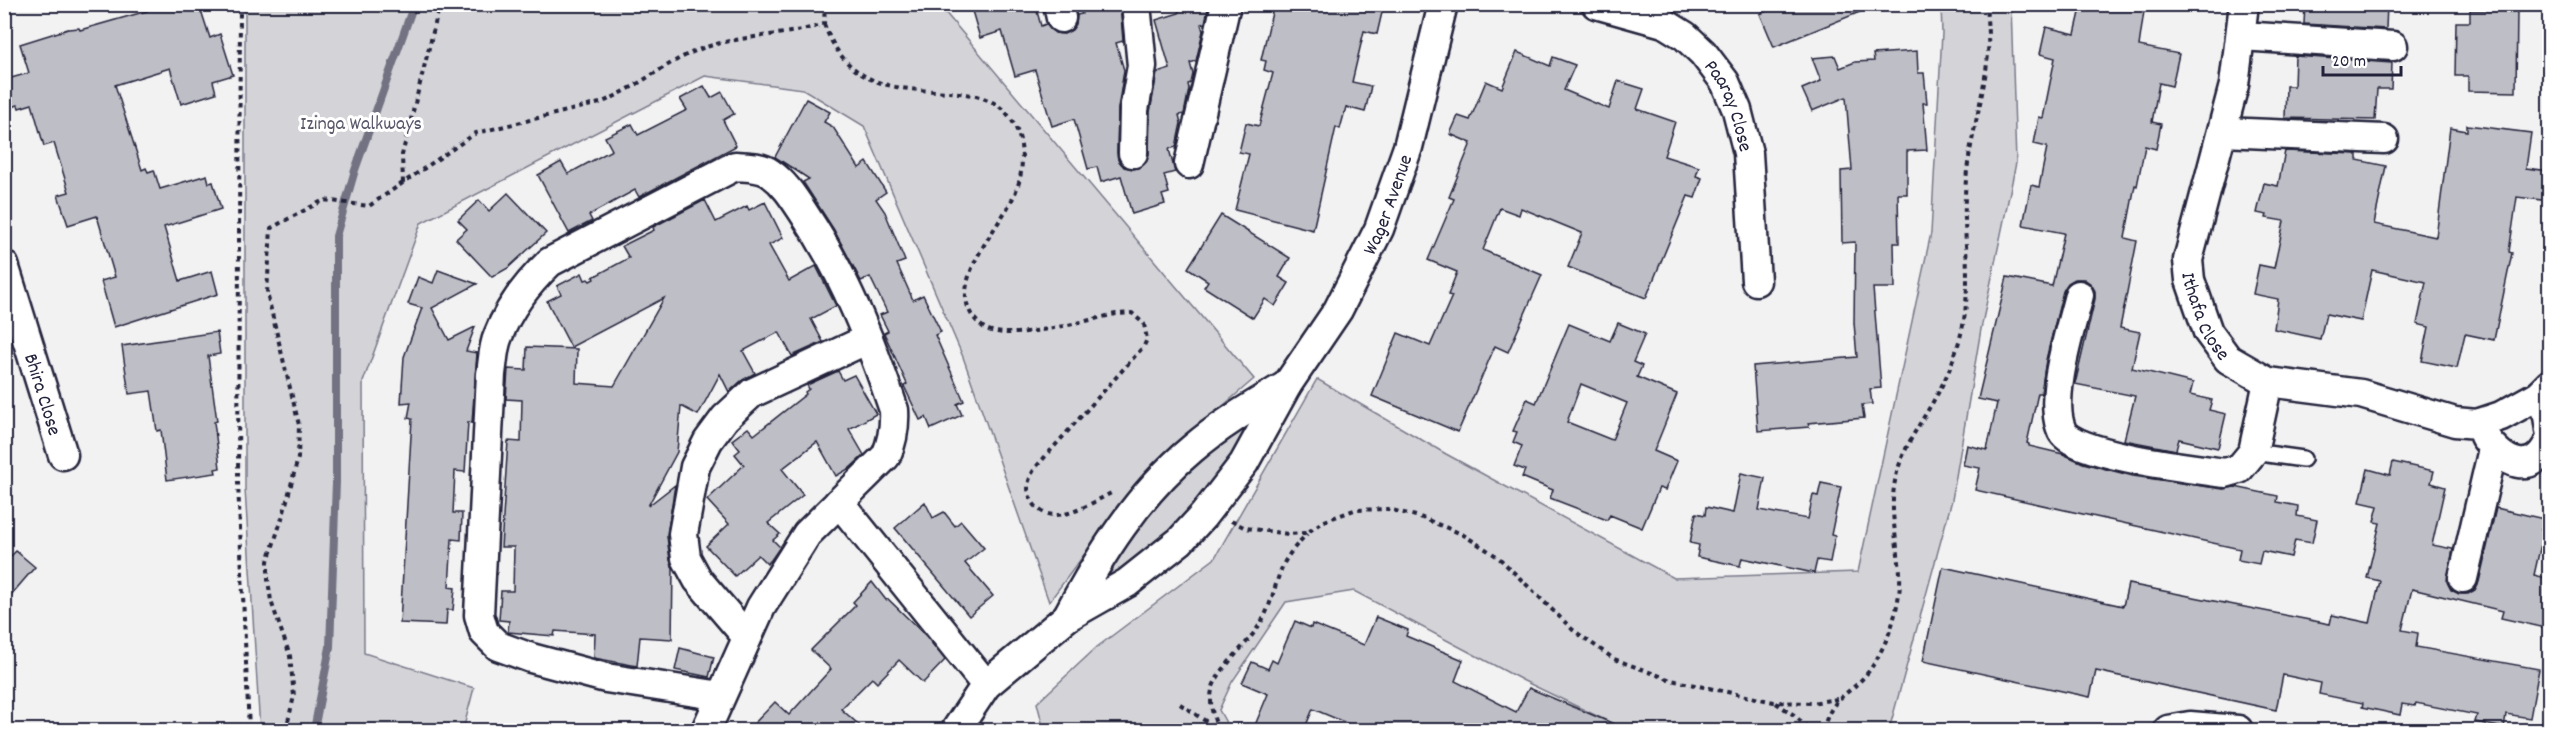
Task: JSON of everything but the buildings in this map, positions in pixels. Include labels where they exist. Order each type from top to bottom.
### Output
[{"type":"street","points":[[1133,153],[1134,110],[1142,66],[1136,4]]},
{"type":"street","points":[[1189,164],[1226,4]]},
{"type":"street","name":"Wager Avenue","points":[[956,730],[986,685],[1067,617],[1098,601],[1154,563],[1180,541],[1209,510],[1244,463],[1287,385],[1338,310],[1379,229],[1408,147],[1443,4]]},
{"type":"street","name":"Paaray Close","points":[[1596,4],[1664,23],[1685,36],[1703,53],[1725,82],[1737,110],[1748,153],[1756,281]]},
{"type":"street","name":"Ithafa Close","points":[[2244,4],[2234,85],[2188,260],[2190,280],[2208,332],[2228,359],[2268,382],[2361,394],[2455,422],[2477,424],[2501,416],[2544,389]]},
{"type":"street","points":[[2241,36],[2394,46]]},
{"type":"street","points":[[2223,132],[2384,140]]},
{"type":"street","points":[[706,730],[721,696],[746,636],[761,607],[807,534],[886,456],[892,442],[894,410],[859,315],[824,243],[790,191],[769,173],[753,167],[735,166],[550,262],[530,280],[515,303],[497,338],[491,374],[479,615],[484,632],[498,646],[531,658],[606,678],[721,696]]},
{"type":"street","name":"Bhira Close","points":[[4,265],[63,455]]},
{"type":"street","points":[[2079,295],[2061,368],[2058,416],[2063,433],[2075,443],[2119,456],[2225,473],[2239,469],[2253,452],[2268,382]]},
{"type":"street","points":[[746,636],[698,580],[686,558],[683,534],[695,467],[708,441],[725,418],[752,393],[868,339]]},
{"type":"street","name":"Wager Avenue","points":[[1067,617],[1112,540],[1167,472],[1216,430],[1287,385]]},
{"type":"street","points":[[2544,389],[2550,430]]},
{"type":"street","points":[[2477,424],[2493,449],[2506,459],[2518,463],[2531,462],[2544,453],[2550,440]]},
{"type":"street","points":[[2463,578],[2493,449]]},
{"type":"street","points":[[839,502],[986,685]]},
{"type":"street","points":[[2168,730],[2190,726],[2238,730]]},
{"type":"lane","points":[[2253,452],[2303,459]]},
{"type":"path","points":[[240,4],[238,483],[249,730]]},
{"type":"path","points":[[403,183],[402,155],[440,4]]},
{"type":"path","points":[[825,4],[824,24],[837,51],[853,68],[872,81],[906,90],[961,92],[984,98],[1001,109],[1014,125],[1018,135],[1022,164],[1016,192],[974,261],[966,287],[969,309],[983,327],[993,333],[1020,333],[1116,314],[1132,313],[1144,324],[1147,339],[1144,346],[1035,468],[1028,485],[1032,502],[1038,509],[1054,516],[1063,516],[1113,492]]},
{"type":"path","points":[[1823,730],[1827,714],[1838,699],[1868,672],[1893,623],[1899,594],[1900,573],[1892,518],[1900,461],[1951,365],[1961,334],[1967,286],[1965,182],[1988,53],[1986,4]]},
{"type":"path","points":[[286,730],[294,696],[290,656],[271,601],[268,561],[293,480],[298,458],[299,425],[267,294],[271,228],[324,200],[369,206],[476,133],[600,103],[617,96],[694,51],[737,40],[807,29],[824,24]]},
{"type":"path","points":[[1180,704],[1219,730],[1211,704],[1212,690],[1217,677],[1244,648],[1260,625],[1272,602],[1284,562],[1307,533],[1322,522],[1354,510],[1388,509],[1420,517],[1462,534],[1498,557],[1573,630],[1614,659],[1671,680],[1774,702],[1811,703],[1838,699]]},
{"type":"path","points":[[1209,510],[1246,528],[1288,534],[1307,533]]},
{"type":"path","points":[[1774,702],[1794,715],[1810,730]]},
{"type":"green space","name":"Izinga Walkways","points":[[245,5],[939,5],[1254,379],[1144,474],[1049,602],[963,357],[864,126],[803,89],[705,76],[421,223],[363,382],[364,653],[474,688],[463,730],[260,730],[245,489]]},
{"type":"green space","points":[[1941,5],[2011,5],[2016,163],[1981,329],[1952,500],[1889,730],[1626,730],[1524,681],[1354,591],[1286,602],[1232,682],[1219,710],[1230,730],[1044,730],[1037,703],[1097,647],[1214,559],[1317,379],[1446,454],[1674,578],[1858,572],[1931,233],[1942,33]]},
{"type":"green space","points":[[1245,424],[1251,430],[1218,485],[1142,562],[1098,582],[1162,490]]},
{"type":"waterway","points":[[314,730],[330,647],[336,482],[336,236],[355,170],[414,4]]}]
